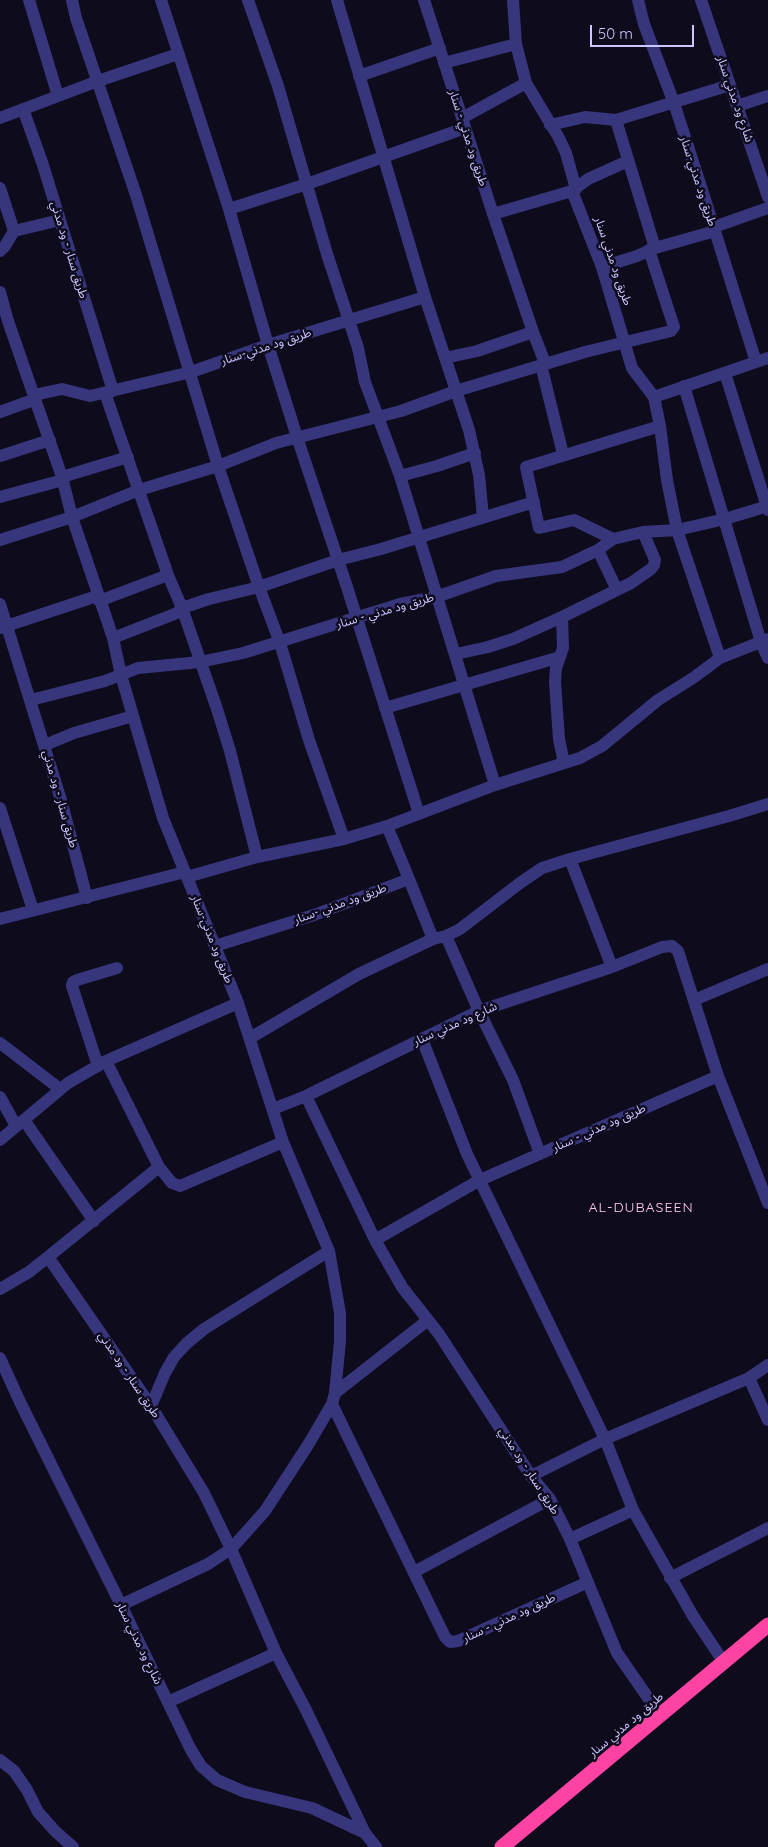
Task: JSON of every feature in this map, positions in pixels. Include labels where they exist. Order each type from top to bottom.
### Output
[{"type":"highway","name":"طريق ود مدني سنار","points":[[502,1847],[768,1625]]},
{"type":"street","points":[[29,0],[58,96]]},
{"type":"street","points":[[72,0],[76,18],[136,195],[218,466],[280,643],[309,740],[344,839]]},
{"type":"street","points":[[161,0],[229,209],[296,437],[338,560],[419,814]]},
{"type":"street","points":[[248,0],[278,86],[348,321],[358,348],[365,382],[400,476],[495,785]]},
{"type":"street","points":[[337,0],[425,297],[475,452],[483,517]]},
{"type":"street","name":"طريق ود مدني - سنار","points":[[424,0],[543,364],[563,454]]},
{"type":"street","points":[[513,0],[516,44],[526,83],[566,153],[574,190]]},
{"type":"street","name":"طريق ود مدني-سنار","points":[[638,0],[647,32],[674,103],[714,229],[762,360]]},
{"type":"street","name":"شارع ود مدني سنار","points":[[701,0],[737,106],[766,181],[768,197]]},
{"type":"street","points":[[444,63],[516,44]]},
{"type":"street","points":[[359,76],[440,48]]},
{"type":"street","points":[[0,118],[98,81],[178,54]]},
{"type":"street","points":[[229,209],[307,184],[464,123],[526,83]]},
{"type":"street","points":[[550,124],[585,117],[616,120],[730,85]]},
{"type":"street","points":[[737,106],[768,96]]},
{"type":"street","name":"طريق سنار - ود مدني","points":[[23,109],[60,220],[109,392]]},
{"type":"street","points":[[0,540],[72,517],[139,490],[218,466],[296,437],[315,434],[378,417],[543,364],[624,341],[673,330],[616,120]]},
{"type":"street","points":[[493,214],[574,190],[588,179],[628,161]]},
{"type":"street","points":[[0,188],[14,231]]},
{"type":"street","name":"طريق ود مدني سنار","points":[[574,190],[602,266],[624,341]]},
{"type":"street","points":[[602,266],[714,229],[768,208]]},
{"type":"street","points":[[0,251],[14,231],[60,220]]},
{"type":"street","name":"طريق ود مدني-سنار","points":[[0,292],[4,320],[50,440],[72,517],[113,638],[121,674],[163,818],[238,1003],[283,1142],[329,1251],[340,1313],[340,1341],[334,1398]]},
{"type":"street","name":"طريق ود مدني-سنار","points":[[35,397],[62,389],[70,390],[83,396],[109,392],[191,372],[268,345],[425,297]]},
{"type":"street","points":[[445,358],[477,351],[533,332]]},
{"type":"street","points":[[624,341],[632,368],[654,397],[677,530],[720,658]]},
{"type":"street","points":[[654,397],[762,360]]},
{"type":"street","points":[[456,654],[513,639],[631,583],[651,570],[654,560],[643,532],[677,530],[768,507],[724,373]]},
{"type":"street","points":[[684,386],[765,640],[768,658]]},
{"type":"street","points":[[109,392],[139,490],[217,709],[230,751],[257,857]]},
{"type":"street","points":[[0,412],[35,397]]},
{"type":"street","points":[[614,538],[574,520],[538,528],[526,467],[563,454],[660,426]]},
{"type":"street","points":[[0,456],[50,440]]},
{"type":"street","points":[[400,476],[437,466],[475,452]]},
{"type":"street","points":[[0,497],[128,456]]},
{"type":"street","points":[[113,638],[176,613],[182,608],[259,587],[338,560],[381,549],[418,536],[534,502]]},
{"type":"street","name":"طريق ود مدني - سنار","points":[[121,674],[138,668],[200,662],[243,653],[400,604],[436,597],[496,576],[562,567],[598,550],[614,538],[643,532]]},
{"type":"street","points":[[598,550],[617,590]]},
{"type":"street","points":[[4,627],[168,575]]},
{"type":"street","name":"طريق سنار - ود مدني","points":[[0,604],[4,627],[31,700],[45,745],[87,898]]},
{"type":"street","points":[[562,617],[563,648],[556,668],[555,682],[559,738],[564,763]]},
{"type":"street","points":[[0,919],[257,857],[344,839],[387,826],[495,785],[564,763],[593,752],[658,700],[720,658],[765,640]]},
{"type":"street","points":[[385,708],[560,657]]},
{"type":"street","points":[[31,700],[105,681],[121,674]]},
{"type":"street","points":[[45,745],[74,733],[133,716]]},
{"type":"street","points":[[250,1038],[359,974],[433,939],[446,936],[460,929],[542,868],[768,804]]},
{"type":"street","points":[[0,808],[33,910]]},
{"type":"street","points":[[387,826],[433,939]]},
{"type":"street","points":[[570,859],[612,967]]},
{"type":"street","name":"طريق ود مدني -سنار","points":[[215,946],[314,915],[409,879]]},
{"type":"street","points":[[446,936],[479,1011],[514,1080],[540,1154]]},
{"type":"street","name":"شارع ود مدني سنار","points":[[273,1109],[306,1096],[479,1011],[612,967],[662,947],[672,946],[678,951],[694,1000]]},
{"type":"street","points":[[117,968],[77,980],[72,986],[102,1064],[159,1167],[172,1183],[180,1186],[283,1142]]},
{"type":"street","points":[[768,969],[694,1000],[718,1076],[768,1203]]},
{"type":"street","points":[[0,1140],[60,1088],[102,1064],[238,1003]]},
{"type":"street","points":[[422,1039],[449,1110],[480,1180],[605,1439],[632,1510],[706,1638],[724,1661]]},
{"type":"street","points":[[0,1043],[60,1088]]},
{"type":"street","name":"طريق ود مدني - سنار","points":[[480,1180],[718,1076]]},
{"type":"street","name":"طريق سنار - ود مدني","points":[[306,1096],[375,1240],[402,1287],[452,1354],[531,1476],[550,1499],[570,1539],[617,1653],[660,1715]]},
{"type":"street","points":[[0,1098],[94,1221]]},
{"type":"street","points":[[0,1289],[48,1258],[159,1167]]},
{"type":"street","points":[[375,1240],[480,1180]]},
{"type":"street","name":"طريق سنار - ود مدني","points":[[151,1406],[174,1357],[187,1343],[204,1329],[329,1251]]},
{"type":"street","name":"طريق سنار - ود مدني","points":[[48,1258],[151,1406],[204,1493],[231,1549],[276,1653],[306,1710],[365,1833]]},
{"type":"street","points":[[121,1604],[208,1564],[231,1549],[265,1511],[308,1445],[334,1398],[428,1320]]},
{"type":"street","name":"شارع ود مدني سنار","points":[[0,1358],[191,1750],[201,1766],[217,1780],[245,1792],[312,1808],[365,1833]]},
{"type":"street","points":[[531,1476],[605,1439],[749,1378],[768,1365]]},
{"type":"street","points":[[749,1378],[768,1420]]},
{"type":"street","points":[[334,1398],[414,1572],[550,1499]]},
{"type":"street","points":[[570,1539],[632,1510]]},
{"type":"street","points":[[670,1578],[768,1528]]},
{"type":"street","name":"طريق ود مدني - سنار","points":[[414,1572],[450,1642],[458,1641],[588,1582]]},
{"type":"street","points":[[168,1702],[276,1653]]},
{"type":"street","points":[[0,1760],[14,1771],[27,1790],[38,1812],[70,1846]]},
{"type":"street","points":[[365,1833],[376,1847]]},
{"type":"district","name":"AL-DUBASEEN","points":[[641,1208]]}]
